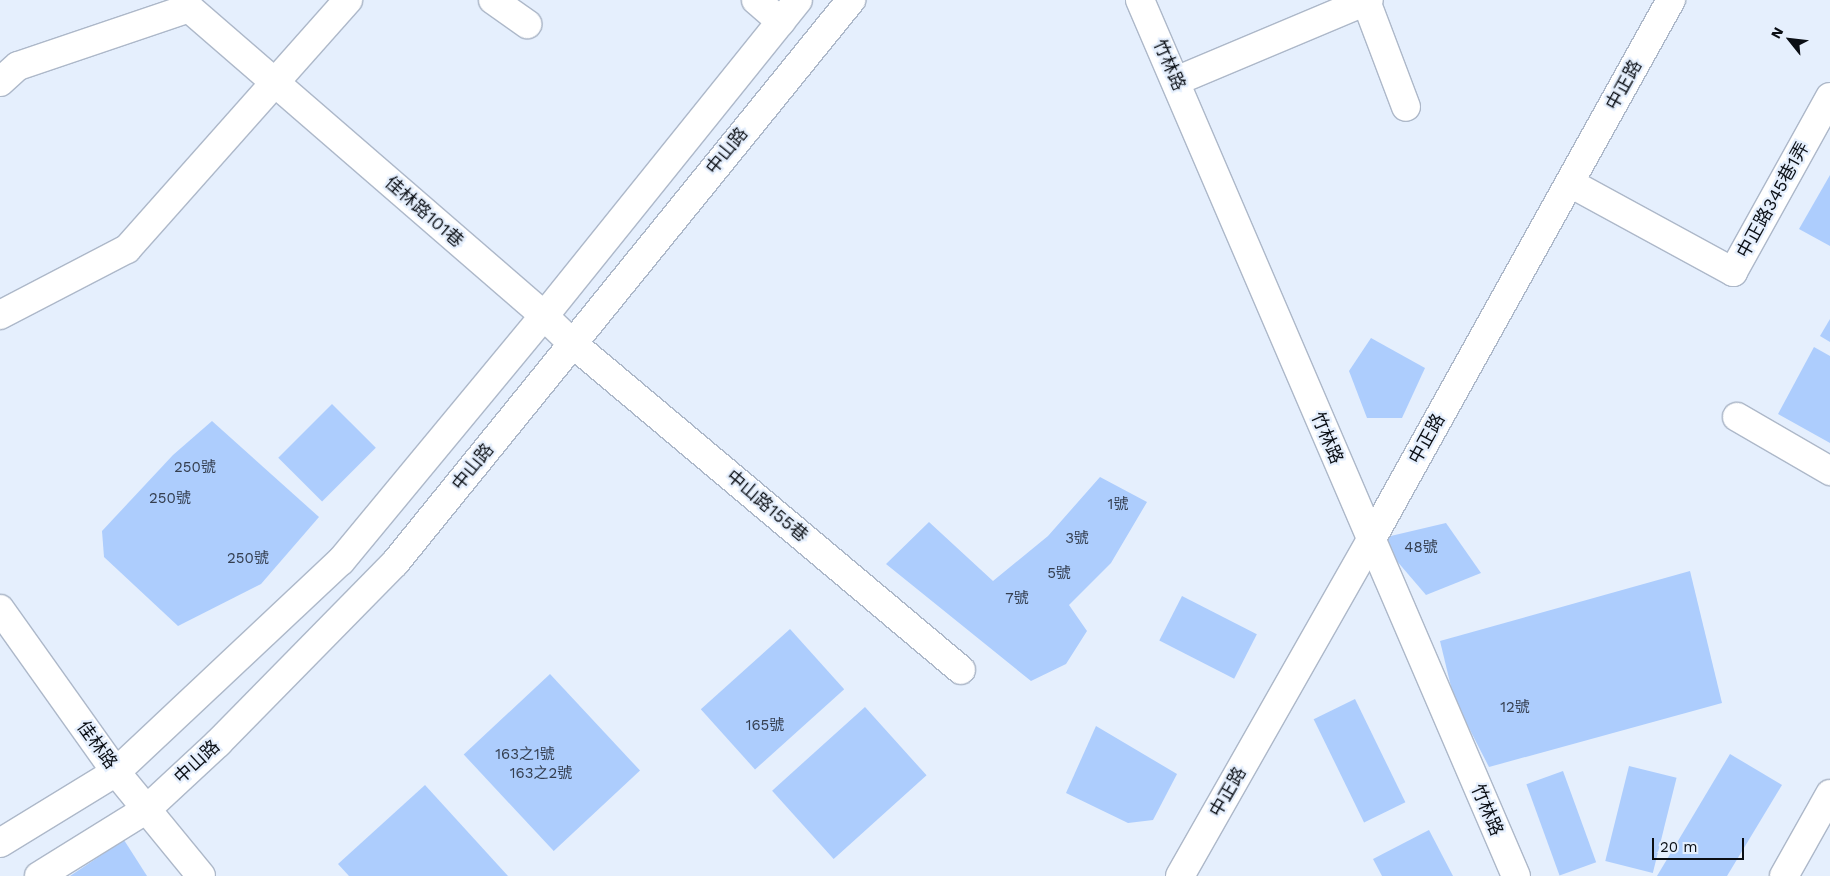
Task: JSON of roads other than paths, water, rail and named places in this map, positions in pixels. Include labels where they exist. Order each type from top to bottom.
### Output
[{"type":"street","points":[[2,310],[127,249],[348,0]]},
{"type":"street","points":[[493,0],[527,24]]},
{"type":"street","points":[[756,0],[781,22]]},
{"type":"street","points":[[0,843],[116,772],[340,561],[544,316],[798,0]]},
{"type":"street","name":"中山路","points":[[39,876],[147,810],[218,743],[395,563],[851,0]]},
{"type":"street","name":"竹林路","points":[[1140,0],[1516,876]]},
{"type":"street","name":"中正路","points":[[1180,876],[1371,540],[1671,0]]},
{"type":"street","points":[[1176,81],[1367,1],[1406,107]]},
{"type":"street","name":"佳林路101巷","points":[[0,82],[18,66],[189,8],[544,316],[572,343]]},
{"type":"street","name":"中正路345巷1弄","points":[[1570,183],[1733,272],[1830,97]]},
{"type":"street","name":"中山路155巷","points":[[572,343],[961,670]]},
{"type":"street","points":[[1737,417],[1830,471]]},
{"type":"street","name":"佳林路","points":[[0,609],[116,772],[201,876]]},
{"type":"street","points":[[1784,876],[1829,799]]}]
